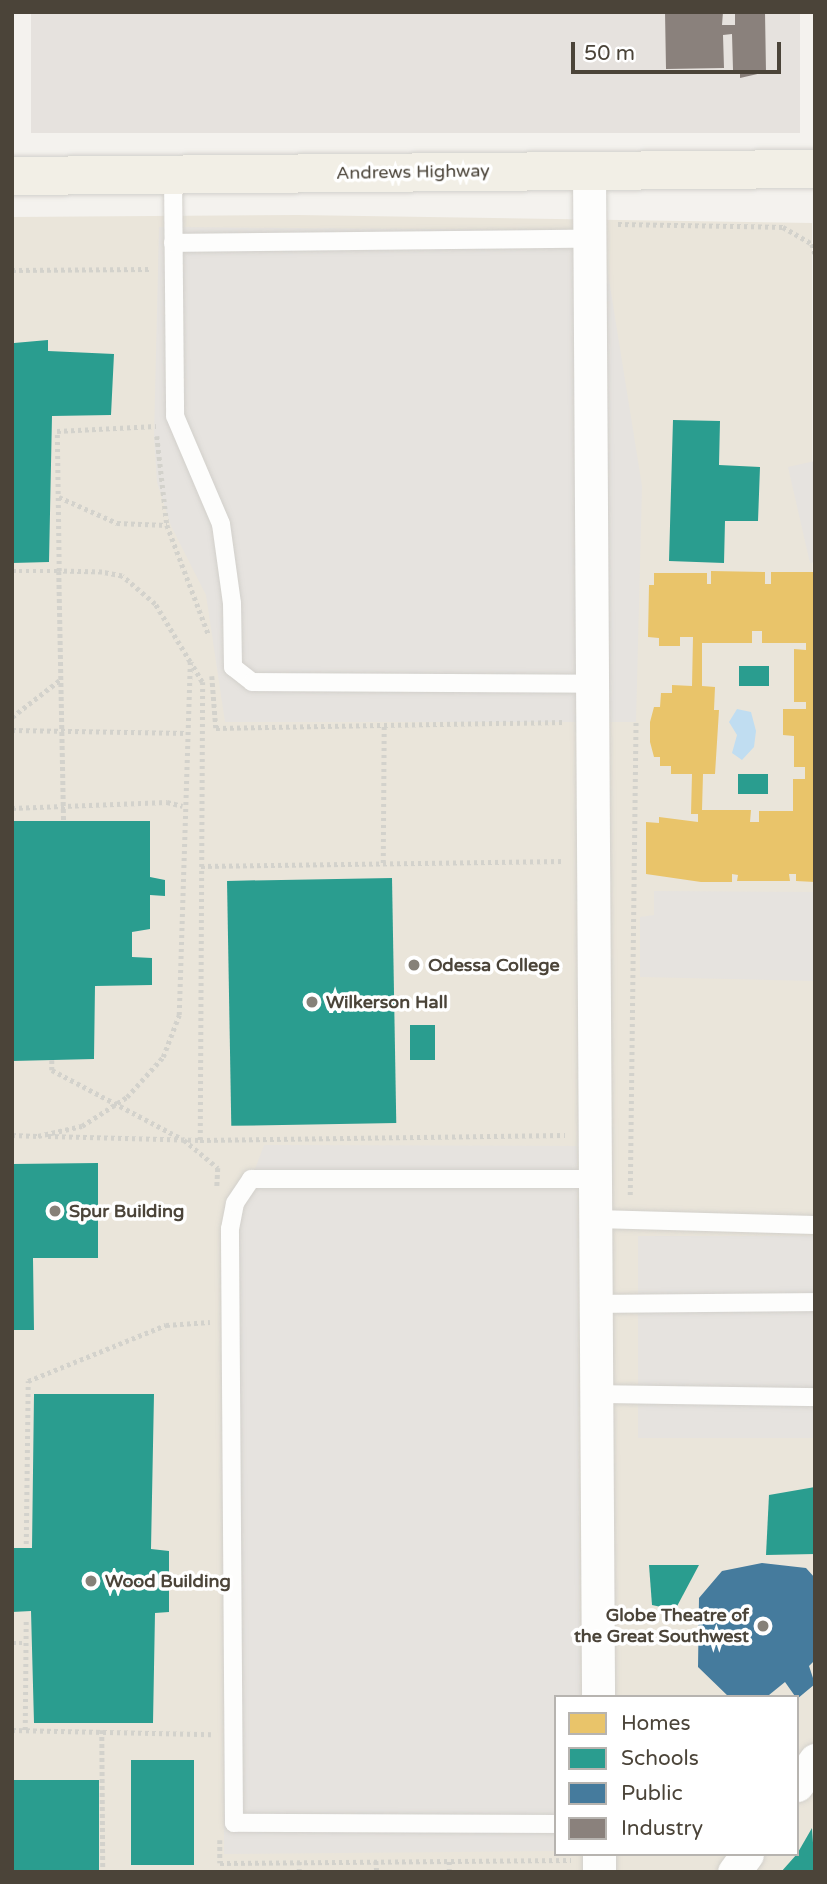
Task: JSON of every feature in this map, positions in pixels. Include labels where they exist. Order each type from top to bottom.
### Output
[{"type":"main road","name":"Andrews Highway","points":[[12,176],[815,169]]},
{"type":"street","points":[[589,170],[598,1695]]},
{"type":"street","points":[[799,1781],[815,1760]]},
{"type":"street","points":[[734,1872],[746,1856]]},
{"type":"lane","points":[[173,174],[175,416],[221,524],[232,603],[233,667],[253,682],[592,684]]},
{"type":"lane","points":[[173,243],[589,231]]},
{"type":"lane","points":[[554,1824],[234,1823],[230,1229],[235,1203],[251,1179],[595,1180]]},
{"type":"lane","points":[[596,1219],[815,1225]]},
{"type":"lane","points":[[597,1304],[815,1302]]},
{"type":"lane","points":[[597,1394],[815,1398]]},
{"type":"path","points":[[589,231],[783,227],[812,244],[815,254]]},
{"type":"path","points":[[64,821],[57,430],[156,426]]},
{"type":"path","points":[[58,496],[117,523],[167,525]]},
{"type":"path","points":[[12,571],[102,572],[122,576],[138,587],[170,624],[202,682],[200,1140]]},
{"type":"path","points":[[40,1136],[82,1126],[116,1104],[163,1057],[178,1015],[183,806],[190,662]]},
{"type":"path","points":[[12,717],[61,678]]},
{"type":"path","points":[[630,1195],[636,722]]},
{"type":"path","points":[[383,863],[384,725]]},
{"type":"path","points":[[12,730],[187,733]]},
{"type":"path","points":[[12,808],[183,806]]},
{"type":"path","points":[[201,866],[566,861]]},
{"type":"path","points":[[52,1060],[52,1070],[184,1140],[218,1168],[217,1196]]},
{"type":"path","points":[[12,1135],[200,1140],[566,1135]]},
{"type":"path","points":[[214,1308],[214,1335]]},
{"type":"path","points":[[26,1544],[27,1381],[166,1325],[214,1322]]},
{"type":"path","points":[[26,1618],[26,1730]]},
{"type":"path","points":[[12,1643],[26,1643]]},
{"type":"path","points":[[12,1730],[102,1730],[217,1735],[217,1722]]},
{"type":"path","points":[[102,1730],[103,1872]]},
{"type":"path","points":[[219,1836],[220,1863],[599,1862]]},
{"type":"path","points":[[299,1861],[299,1872]]},
{"type":"path","points":[[376,1861],[377,1872]]},
{"type":"path","points":[[449,1861],[449,1872]]},
{"type":"shaded area","points":[[31,12],[800,12],[800,133],[31,133]]},
{"type":"shaded area","name":"Odessa College","points":[[298,215],[812,223],[815,1872],[12,1872],[12,217]]},
{"type":"shaded area","points":[[159,227],[601,230],[642,486],[636,722],[225,722],[206,595],[171,526],[157,482],[154,437]]},
{"type":"shaded area","points":[[815,461],[815,562],[810,563],[788,467]]},
{"type":"shaded area","points":[[654,891],[815,892],[815,981],[640,977],[640,917],[654,915]]},
{"type":"shaded area","points":[[264,1145],[577,1146],[580,1695],[554,1695],[554,1851],[224,1854],[224,1210],[255,1169]]},
{"type":"shaded area","points":[[638,1236],[815,1236],[815,1438],[638,1438]]},
{"type":"water","points":[[737,709],[751,712],[756,731],[754,747],[742,760],[732,753],[737,735],[729,722]]},
{"type":"building: Homes","points":[[711,571],[765,572],[765,584],[771,584],[771,572],[815,572],[815,882],[796,881],[796,874],[789,874],[790,881],[737,881],[738,875],[732,874],[732,882],[701,882],[646,874],[646,822],[659,823],[659,817],[698,822],[698,814],[691,814],[692,774],[671,774],[671,766],[660,766],[660,757],[654,757],[650,742],[650,722],[654,707],[660,707],[661,693],[672,693],[672,685],[692,686],[693,637],[680,637],[680,646],[659,646],[659,638],[648,637],[649,585],[654,585],[654,573],[707,573],[707,584],[711,584]],"holes":[[[752,631],[762,631],[762,643],[806,643],[806,650],[794,649],[794,702],[806,702],[806,709],[783,709],[783,735],[794,736],[794,767],[805,767],[805,779],[793,779],[793,811],[759,811],[759,822],[750,822],[751,810],[702,810],[703,774],[715,774],[719,710],[714,710],[715,687],[702,686],[702,643],[752,643]]]},
{"type":"building: Schools","points":[[48,340],[48,351],[114,354],[111,415],[52,416],[49,562],[12,563],[14,343]]},
{"type":"building: Schools","points":[[673,420],[720,421],[719,465],[760,467],[758,521],[725,521],[724,563],[669,561]]},
{"type":"building: Schools","points":[[739,666],[769,666],[769,686],[739,686]]},
{"type":"building: Schools","points":[[738,774],[768,774],[768,794],[738,794]]},
{"type":"building: Schools","points":[[12,821],[150,821],[150,877],[165,880],[165,896],[150,895],[150,929],[132,932],[132,957],[152,958],[152,985],[95,986],[94,1059],[12,1061]]},
{"type":"building: Schools","name":"Wilkerson Hall","points":[[392,878],[396,1123],[231,1126],[227,881]]},
{"type":"building: Schools","points":[[410,1025],[435,1025],[435,1060],[410,1060]]},
{"type":"building: Schools","name":"Spur Building","points":[[98,1163],[98,1258],[33,1258],[34,1330],[12,1330],[12,1164]]},
{"type":"building: Schools","name":"Wood Building","points":[[34,1394],[154,1394],[151,1549],[169,1551],[169,1612],[155,1613],[153,1723],[34,1723],[31,1611],[12,1612],[12,1548],[32,1548]]},
{"type":"building: Schools","points":[[815,1487],[815,1554],[766,1555],[769,1495]]},
{"type":"building: Schools","points":[[649,1565],[699,1565],[675,1610],[652,1605]]},
{"type":"building: Schools","points":[[131,1760],[194,1760],[194,1865],[131,1865]]},
{"type":"building: Schools","points":[[12,1780],[99,1780],[99,1872],[12,1872]]},
{"type":"building: Schools","points":[[812,1828],[815,1872],[781,1872],[795,1856],[799,1856],[799,1851]]},
{"type":"building: Public","points":[[762,1563],[806,1568],[815,1578],[815,1660],[809,1666],[815,1684],[799,1697],[785,1682],[769,1695],[727,1695],[698,1667],[699,1598],[722,1571]]},
{"type":"building: Industry","points":[[665,12],[723,12],[722,25],[735,25],[735,12],[765,12],[766,72],[740,78],[740,71],[733,70],[732,34],[723,35],[724,68],[666,69]]},
{"type":"place","name":"Odessa College","points":[[414,965]]},
{"type":"place","name":"Wilkerson Hall","points":[[312,1002]]},
{"type":"place","name":"Spur Building","points":[[55,1211]]},
{"type":"place","name":"Wood Building","points":[[91,1581]]},
{"type":"place","name":"Globe Theatre of the Great Southwest","points":[[763,1626]]}]
